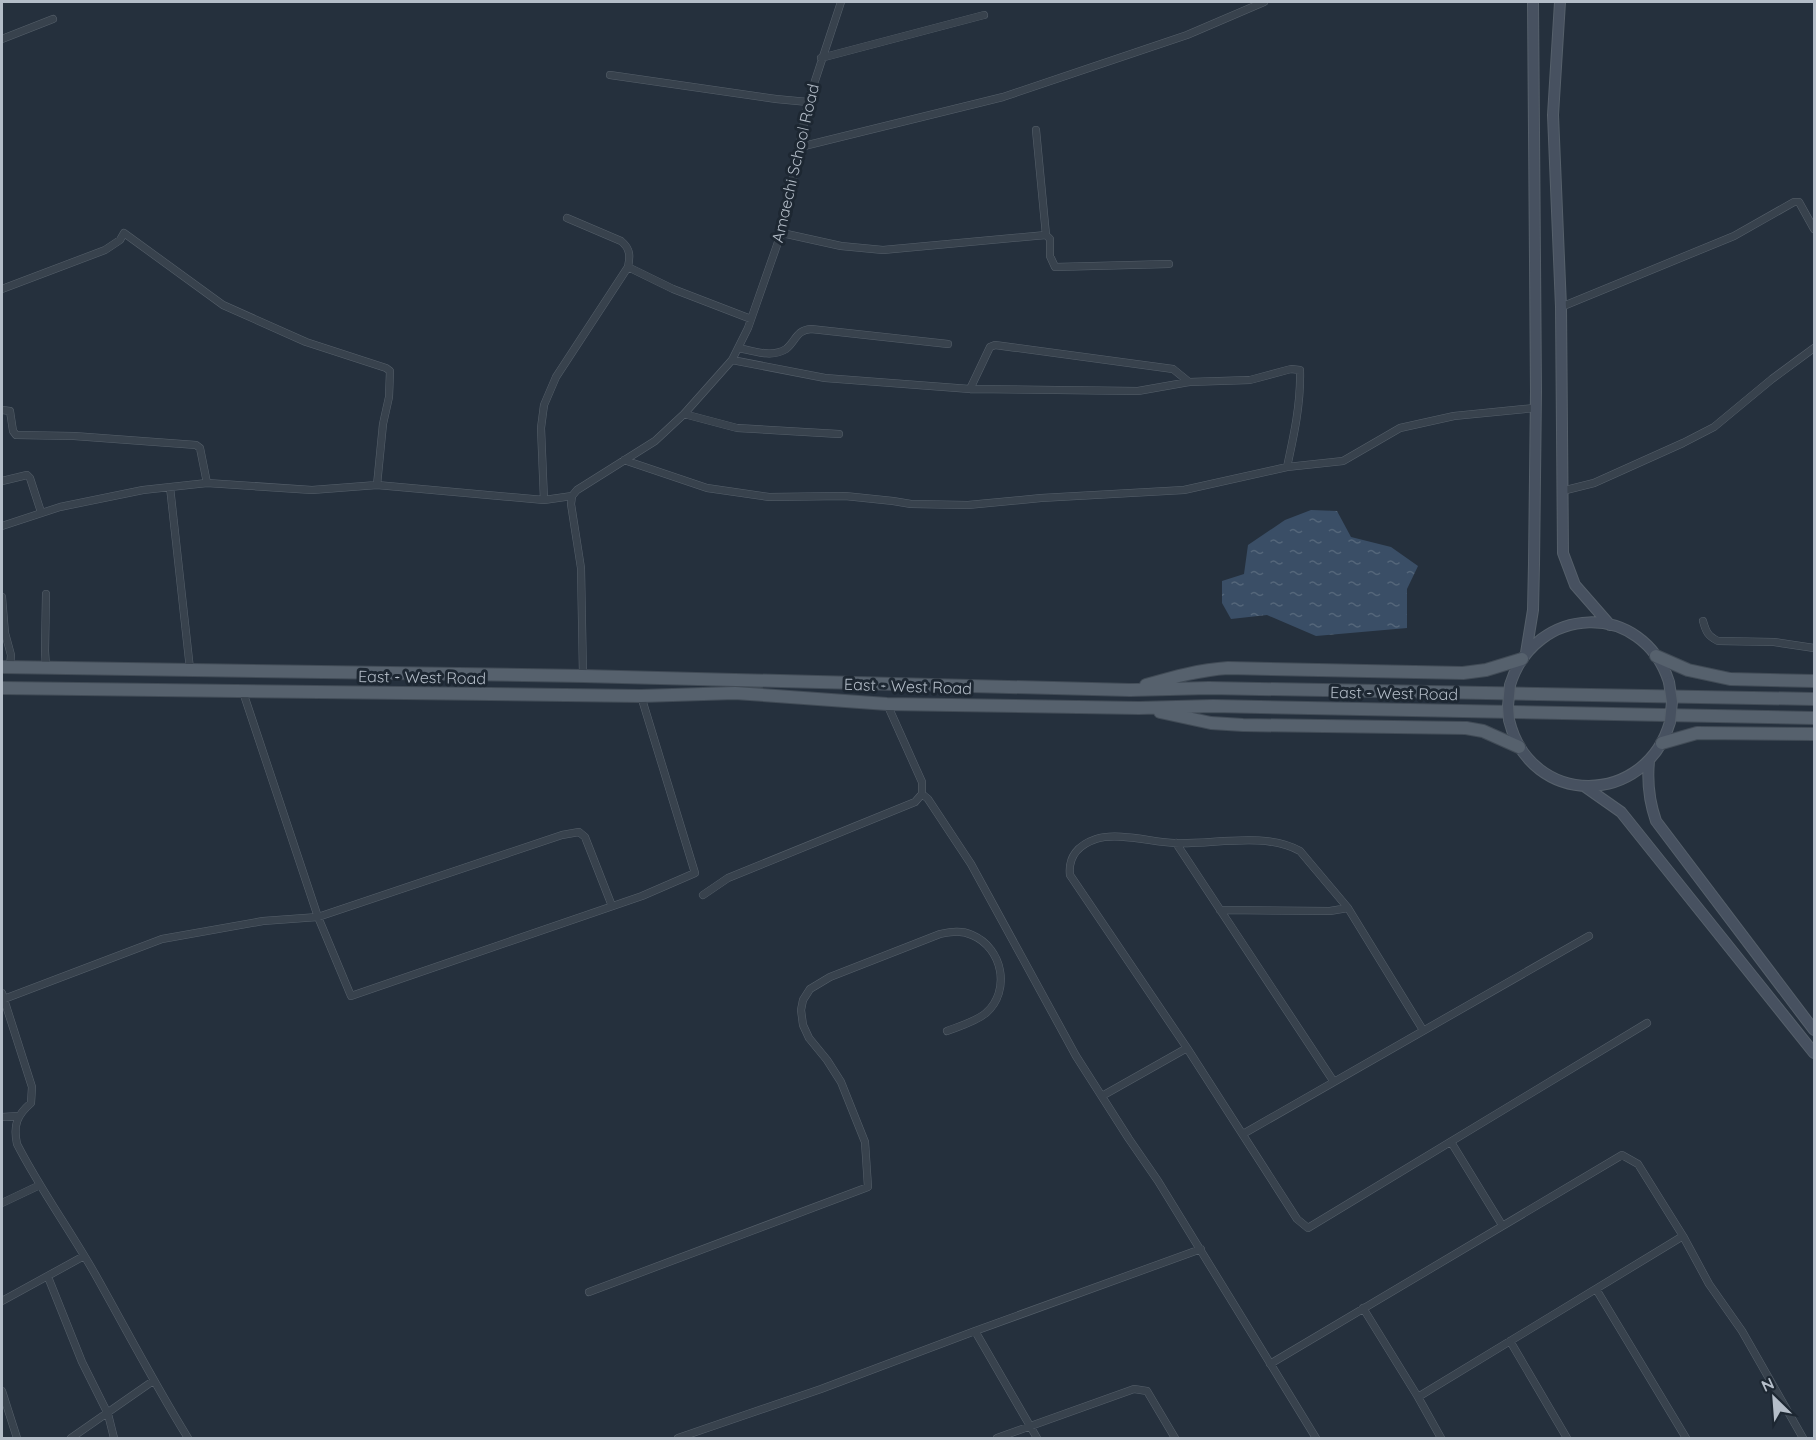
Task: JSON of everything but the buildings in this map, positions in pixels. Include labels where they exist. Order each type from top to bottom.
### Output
[{"type":"main road","points":[[1130,690],[1187,673],[1228,668],[1463,673],[1486,670],[1524,656],[1541,638],[1560,628],[1588,622],[1610,624],[1636,636],[1656,656],[1669,682],[1672,702],[1670,722],[1662,743],[1649,761],[1632,774],[1619,781],[1584,786],[1563,782],[1533,764],[1519,747],[1509,720],[1510,685],[1524,656],[1533,610],[1535,408],[1533,2]]},
{"type":"main road","points":[[1560,2],[1553,115],[1561,307],[1563,553],[1575,585],[1610,624]]},
{"type":"main road","points":[[1656,656],[1688,670],[1730,679],[1815,681]]},
{"type":"main road","name":"East - West Road","points":[[6,667],[583,676],[1130,690],[1209,688],[1815,699]]},
{"type":"main road","name":"East - West Road","points":[[2,688],[641,696],[735,693],[887,704],[1138,708],[1225,706],[1815,718]]},
{"type":"main road","points":[[1138,708],[1211,723],[1243,725],[1466,728],[1483,731],[1519,747]]},
{"type":"main road","points":[[1662,743],[1697,733],[1815,734]]},
{"type":"main road","points":[[1649,761],[1649,790],[1656,821],[1814,1027]]},
{"type":"main road","points":[[1584,786],[1621,812],[1815,1053]]},
{"type":"street","name":"Amaechi School Road","points":[[572,496],[577,490],[655,441],[684,414],[732,360],[739,348],[782,233],[808,102],[841,2]]},
{"type":"street","points":[[800,147],[1003,97],[1186,35],[1264,2]]},
{"type":"street","points":[[821,58],[984,15]]},
{"type":"street","points":[[2,39],[53,19]]},
{"type":"street","points":[[610,75],[808,102]]},
{"type":"street","points":[[1036,130],[1046,235],[1050,239],[1050,256],[1055,267],[1168,264]]},
{"type":"street","points":[[1561,307],[1734,236],[1794,202],[1799,202],[1815,229]]},
{"type":"street","points":[[544,500],[541,428],[544,405],[556,377],[628,267],[630,255],[626,245],[567,218]]},
{"type":"street","points":[[2,289],[105,250],[120,240],[124,232],[223,305],[306,342],[386,368],[390,371],[391,379],[383,424],[377,485]]},
{"type":"street","points":[[782,233],[841,246],[883,250],[1046,235]]},
{"type":"street","points":[[628,267],[673,289],[751,319]]},
{"type":"street","points":[[739,348],[768,354],[778,352],[786,348],[799,332],[811,329],[948,344]]},
{"type":"street","points":[[970,389],[990,348],[995,345],[1173,369],[1189,382]]},
{"type":"street","points":[[1562,491],[1594,483],[1714,427],[1772,379],[1815,348]]},
{"type":"street","points":[[732,360],[825,378],[970,389],[1138,391],[1189,382],[1250,380],[1291,369],[1300,370],[1297,418],[1287,467]]},
{"type":"street","points":[[624,460],[707,488],[769,497],[845,496],[911,504],[968,505],[1041,498],[1184,490],[1287,467],[1343,461],[1400,428],[1454,416],[1535,408]]},
{"type":"street","points":[[2,410],[10,411],[13,431],[16,435],[74,436],[196,445],[200,448],[207,483]]},
{"type":"street","points":[[684,414],[737,429],[839,434]]},
{"type":"street","points":[[2,481],[27,475],[41,512]]},
{"type":"street","points":[[2,526],[41,512],[143,490],[207,483],[312,490],[377,485],[544,500],[572,496],[571,504],[581,568],[583,676]]},
{"type":"street","points":[[170,488],[190,669]]},
{"type":"street","points":[[46,594],[46,667]]},
{"type":"street","points":[[2,597],[5,633],[11,655],[6,667]]},
{"type":"street","points":[[1703,621],[1706,632],[1718,641],[1774,642],[1815,648]]},
{"type":"street","points":[[243,692],[318,916],[351,996],[612,906],[695,873],[641,696]]},
{"type":"street","points":[[703,895],[729,878],[915,802],[922,794],[922,782],[887,704]]},
{"type":"street","points":[[922,794],[928,799],[971,864],[1076,1056],[1201,1249],[1316,1438]]},
{"type":"street","points":[[188,1438],[17,1144],[14,1132],[18,1116],[31,1103],[33,1095],[3,996],[162,939],[263,921],[318,916],[562,835],[579,832],[585,837],[612,906]]},
{"type":"street","points":[[1423,1030],[1348,908],[1300,851],[1292,846],[1253,840],[1176,843],[1114,837],[1097,839],[1076,850],[1068,864],[1070,875],[1187,1047],[1298,1220],[1308,1228],[1647,1023]]},
{"type":"street","points":[[1176,843],[1334,1082]]},
{"type":"street","points":[[1220,910],[1330,911],[1348,908]]},
{"type":"street","points":[[589,1292],[868,1187],[865,1142],[850,1100],[837,1075],[809,1038],[803,1025],[803,1000],[810,989],[830,977],[940,934],[956,932],[971,934],[985,942],[995,955],[1001,970],[1001,986],[996,1001],[985,1013],[972,1022],[947,1031]]},
{"type":"street","points":[[1243,1134],[1588,936]]},
{"type":"street","points":[[2,1019],[10,1016]]},
{"type":"street","points":[[1102,1096],[1187,1047]]},
{"type":"street","points":[[2,1117],[18,1116]]},
{"type":"street","points":[[1450,1142],[1503,1225]]},
{"type":"street","points":[[1270,1364],[1622,1155],[1638,1164],[1683,1236],[1709,1284],[1742,1331],[1803,1438]]},
{"type":"street","points":[[2,1203],[40,1185]]},
{"type":"street","points":[[1418,1397],[1683,1236]]},
{"type":"street","points":[[678,1438],[820,1389],[1201,1249]]},
{"type":"street","points":[[2,1301],[84,1256]]},
{"type":"street","points":[[48,1277],[82,1362],[108,1414],[114,1438]]},
{"type":"street","points":[[1596,1289],[1686,1438]]},
{"type":"street","points":[[1363,1308],[1441,1438]]},
{"type":"street","points":[[975,1331],[1037,1438]]},
{"type":"street","points":[[1510,1341],[1567,1438]]},
{"type":"street","points":[[71,1438],[153,1381]]},
{"type":"street","points":[[997,1438],[1134,1389],[1147,1391],[1175,1438]]},
{"type":"street","points":[[2,1391],[17,1438]]},
{"type":"water","points":[[1311,510],[1337,511],[1351,537],[1391,547],[1418,566],[1407,589],[1407,628],[1316,636],[1267,615],[1231,619],[1222,603],[1222,581],[1244,574],[1248,545],[1285,520]]}]
